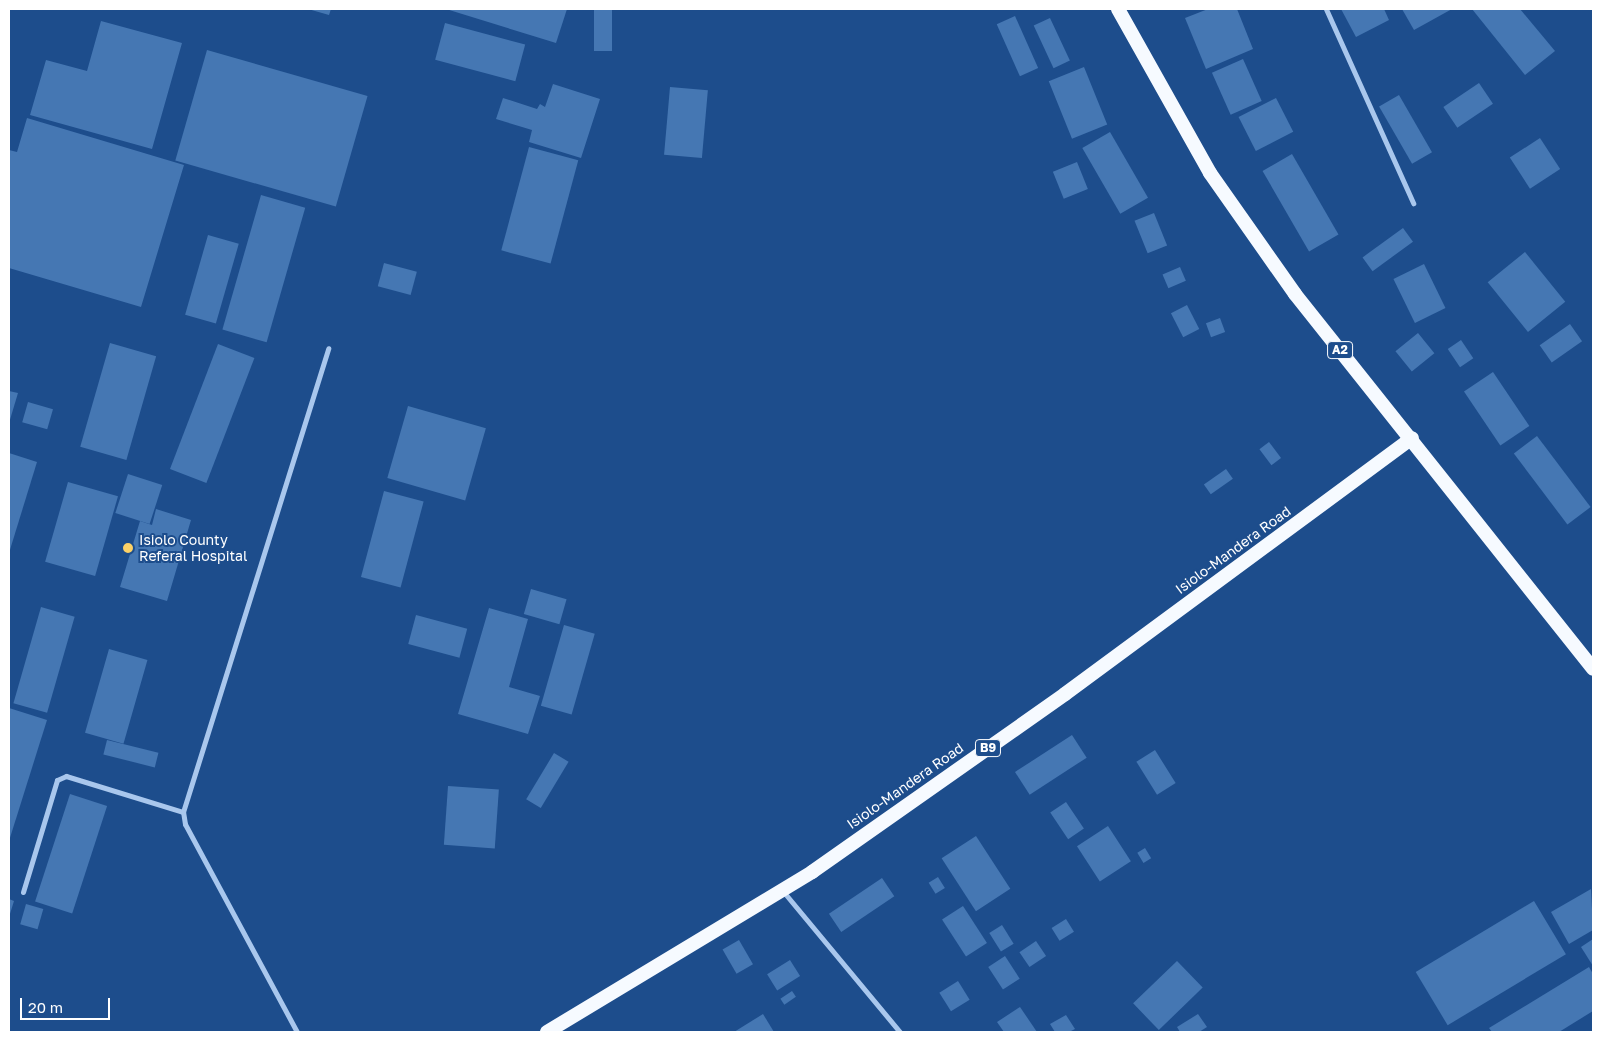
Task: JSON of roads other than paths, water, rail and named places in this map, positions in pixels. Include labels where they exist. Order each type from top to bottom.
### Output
[{"type":"highway","name":"A2","points":[[1118,9],[1210,173],[1295,294],[1412,438],[1593,669]]},
{"type":"highway","name":"Isiolo-Mandera Road","points":[[553,1031],[782,890],[1065,694],[1412,438]]},
{"type":"street","points":[[1326,9],[1413,204]]},
{"type":"street","points":[[297,1032],[185,824],[183,812],[328,348]]},
{"type":"street","points":[[23,892],[57,780],[66,776],[183,812]]},
{"type":"street","points":[[782,890],[900,1032]]},
{"type":"place","name":"Isiolo County Referal Hospital","points":[[128,548]]}]
